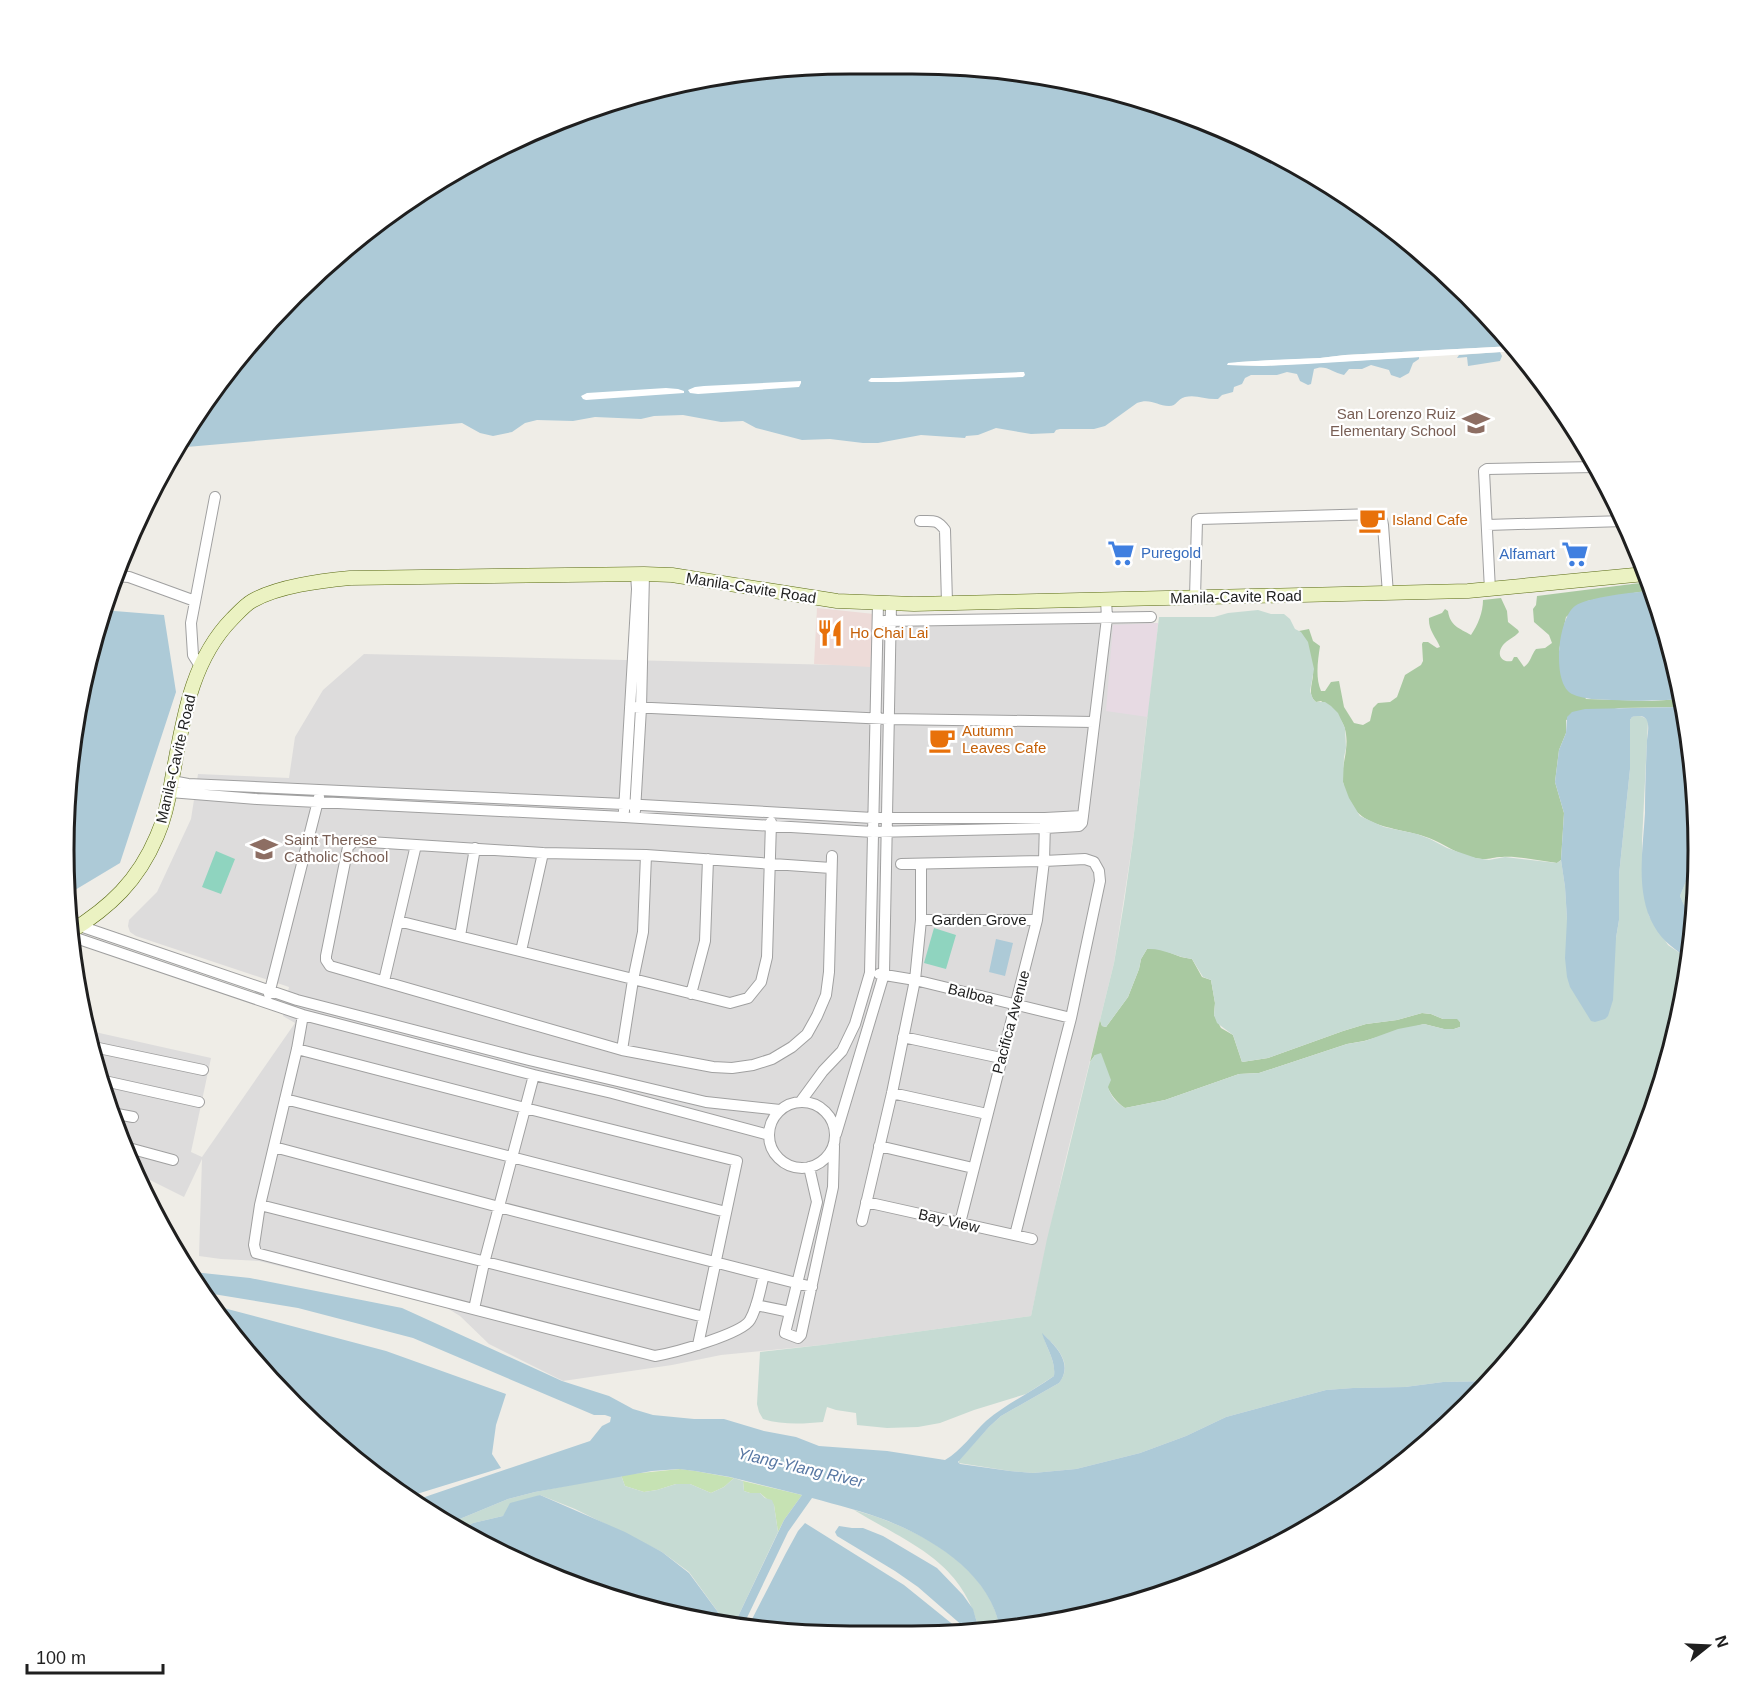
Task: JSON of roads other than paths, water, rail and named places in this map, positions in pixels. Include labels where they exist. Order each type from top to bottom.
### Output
[{"type":"main road","name":"Manila-Cavite Road","points":[[78,928],[115,900],[139,870],[157,837],[171,787],[187,701],[200,666],[213,643],[225,626],[252,601],[309,582],[350,578],[672,575],[837,601],[947,603],[1490,590],[1637,575]]},
{"type":"street","points":[[1490,590],[1483,473],[1485,470],[1587,467]]},
{"type":"street","points":[[200,666],[194,655],[191,623],[215,497]]},
{"type":"street","points":[[1195,598],[1197,520],[1252,517],[1379,516],[1383,525],[1388,594]]},
{"type":"street","points":[[920,521],[936,521],[945,530],[947,603]]},
{"type":"street","points":[[1486,525],[1615,521]]},
{"type":"street","points":[[629,817],[636,708],[637,589],[640,574]]},
{"type":"street","points":[[124,577],[195,601]]},
{"type":"street","points":[[319,796],[873,832],[1045,823],[1083,816],[1107,618],[1106,600]]},
{"type":"street","points":[[801,1101],[823,1071],[842,1051],[855,1024],[870,973],[877,621],[884,603]]},
{"type":"street","points":[[809,1167],[817,1202],[785,1333],[798,1338],[801,1335],[833,1187],[836,1134],[884,974],[890,621],[884,603]]},
{"type":"street","points":[[877,621],[1151,617]]},
{"type":"street","points":[[636,708],[874,719],[1094,722]]},
{"type":"street","points":[[171,787],[257,799],[319,796],[630,804],[873,818],[1045,823]]},
{"type":"street","points":[[265,1002],[319,796]]},
{"type":"street","points":[[398,921],[730,1003],[748,999],[761,982],[767,957],[771,813]]},
{"type":"street","name":"Pacifica Avenue","points":[[960,1223],[1037,920],[1044,861],[1045,823]]},
{"type":"street","points":[[358,840],[543,853],[646,855],[770,863],[832,862],[829,972],[826,995],[807,1034],[792,1047],[772,1059],[753,1065],[732,1068],[713,1067],[622,1050],[330,966],[326,960],[348,847],[358,840]]},
{"type":"street","points":[[384,981],[416,845]]},
{"type":"street","points":[[460,936],[475,848]]},
{"type":"street","points":[[521,951],[543,853]]},
{"type":"street","points":[[622,1050],[642,932],[646,855]]},
{"type":"street","points":[[691,994],[705,941],[708,859]]},
{"type":"street","points":[[902,864],[1085,859],[1094,862],[1099,871],[1100,881],[1071,1018],[1015,1235]]},
{"type":"street","points":[[862,1221],[892,1093],[915,980],[921,920],[921,865]]},
{"type":"street","name":"Garden Grove","points":[[921,920],[1037,920]]},
{"type":"street","points":[[78,933],[270,989],[297,1000],[615,1081],[706,1102],[780,1110]]},
{"type":"street","points":[[78,933],[303,1015],[769,1135]]},
{"type":"street","name":"Balboa","points":[[870,973],[915,980],[1071,1018]]},
{"type":"street","points":[[303,1015],[260,1205],[254,1245],[256,1253],[655,1356],[698,1345],[742,1327],[750,1320],[764,1275]]},
{"type":"street","points":[[903,1037],[1001,1058]]},
{"type":"street","points":[[99,1048],[203,1070]]},
{"type":"street","points":[[297,1048],[737,1161],[698,1345]]},
{"type":"street","points":[[474,1309],[534,1075]]},
{"type":"street","points":[[612,1093],[615,1081]]},
{"type":"street","points":[[110,1082],[199,1102]]},
{"type":"street","points":[[892,1093],[987,1114]]},
{"type":"street","points":[[285,1099],[726,1212]]},
{"type":"street","points":[[834,1146],[828,1156],[819,1163],[809,1167],[790,1166],[781,1161],[770,1144],[770,1126],[774,1117],[786,1105],[801,1101],[811,1102],[829,1114],[836,1134]]},
{"type":"street","points":[[121,1115],[133,1118]]},
{"type":"street","points":[[879,1146],[973,1168]]},
{"type":"street","points":[[274,1147],[812,1287]]},
{"type":"street","points":[[135,1150],[173,1160]]},
{"type":"street","name":"Bay View","points":[[866,1202],[1032,1239]]},
{"type":"street","points":[[260,1205],[704,1317]]},
{"type":"street","points":[[756,1305],[790,1312]]},
{"type":"water","points":[[799,75],[963,75],[1013,80],[1063,88],[1113,100],[1209,133],[1300,178],[1343,204],[1385,234],[1461,301],[1503,347],[1239,362],[1229,365],[1263,366],[1419,357],[1413,363],[1409,373],[1400,378],[1391,375],[1389,370],[1371,365],[1362,369],[1349,369],[1344,375],[1325,368],[1314,369],[1311,384],[1308,385],[1300,381],[1297,374],[1287,372],[1277,375],[1251,375],[1245,378],[1242,384],[1234,387],[1233,392],[1222,395],[1218,399],[1189,396],[1169,406],[1150,402],[1137,403],[1105,426],[1094,429],[1060,429],[1054,433],[1031,434],[996,428],[965,438],[921,435],[878,443],[863,443],[830,439],[802,440],[756,428],[743,421],[721,422],[683,415],[641,419],[595,417],[573,421],[537,420],[525,423],[512,432],[493,436],[480,433],[462,423],[187,447],[234,377],[301,301],[338,266],[419,204],[507,154],[600,115],[699,88]]},
{"type":"water","points":[[1500,352],[1502,356],[1500,361],[1468,366],[1467,357],[1457,358],[1459,355]]},
{"type":"water","points":[[1644,592],[1662,649],[1674,699],[1646,701],[1587,698],[1572,694],[1565,688],[1561,677],[1559,650],[1564,623],[1569,613],[1581,603]]},
{"type":"water","points":[[112,611],[164,615],[176,692],[120,863],[75,890],[75,799],[80,749],[88,699]]},
{"type":"water","points":[[1675,707],[1687,799],[1687,879],[1680,896],[1686,910],[1682,954],[1661,937],[1648,913],[1644,899],[1642,856],[1648,725],[1646,718],[1632,717],[1630,720],[1630,769],[1619,875],[1619,920],[1613,1000],[1608,1016],[1595,1022],[1591,1021],[1570,987],[1567,977],[1565,958],[1567,919],[1561,860],[1564,813],[1555,782],[1559,750],[1566,733],[1567,717],[1572,712],[1585,709]]},
{"type":"water","points":[[996,939],[1013,943],[1005,976],[989,972]]},
{"type":"water","name":"Ylang-Ylang River","points":[[199,1273],[250,1278],[402,1308],[562,1381],[609,1396],[633,1409],[653,1415],[724,1419],[764,1431],[796,1437],[819,1446],[887,1451],[945,1460],[994,1415],[1054,1376],[1052,1359],[1042,1333],[1053,1344],[1064,1362],[1065,1369],[1059,1383],[1001,1416],[958,1462],[1033,1473],[1076,1469],[1140,1453],[1186,1436],[1226,1417],[1326,1390],[1478,1381],[1424,1434],[1343,1496],[1255,1546],[1162,1585],[1063,1612],[998,1621],[995,1610],[973,1576],[942,1549],[888,1521],[812,1498],[788,1532],[746,1620],[737,1618],[784,1520],[802,1495],[730,1477],[679,1469],[652,1471],[535,1492],[508,1499],[458,1520],[422,1498],[590,1441],[602,1426],[610,1422],[611,1417],[594,1415],[413,1338],[298,1308],[213,1294]]},
{"type":"water","points":[[223,1308],[386,1351],[506,1394],[496,1425],[492,1454],[501,1468],[416,1494],[338,1434],[301,1399],[266,1362]]},
{"type":"water","points":[[540,1495],[625,1532],[662,1552],[689,1573],[720,1615],[649,1600],[600,1585],[553,1567],[468,1525],[503,1516],[510,1503]]},
{"type":"water","points":[[805,1523],[904,1585],[954,1625],[799,1625],[751,1620],[798,1531]]},
{"type":"water","points":[[839,1526],[863,1528],[883,1536],[937,1568],[963,1595],[973,1609],[977,1624],[962,1625],[918,1587],[837,1536],[835,1532]]},
{"type":"place","name":"San Lorenzo Ruiz Elementary School","points":[[1476,423]]},
{"type":"place","name":"Island Cafe","points":[[1372,520]]},
{"type":"place","name":"Puregold","points":[[1121,553]]},
{"type":"place","name":"Alfamart","points":[[1575,554]]},
{"type":"place","name":"Ho Chai Lai","points":[[830,633]]},
{"type":"place","name":"Autumn Leaves Cafe","points":[[942,740]]},
{"type":"place","name":"Saint Therese Catholic School","points":[[264,849]]}]
